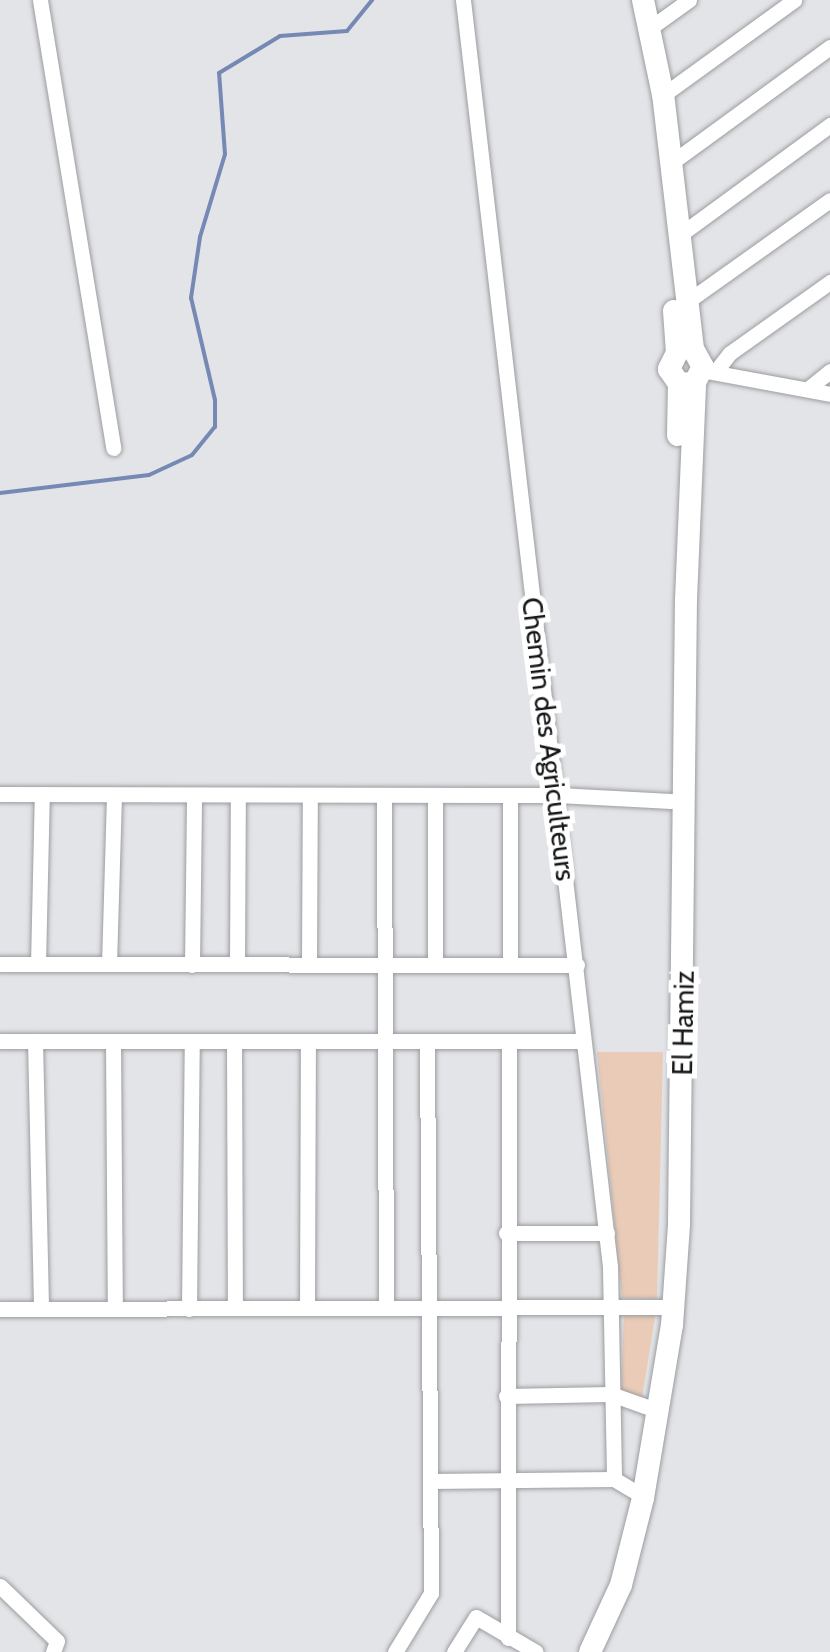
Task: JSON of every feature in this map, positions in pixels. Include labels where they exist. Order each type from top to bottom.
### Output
[{"type":"main road","points":[[632,0],[694,369]]},
{"type":"main road","points":[[644,0],[663,96],[694,369]]},
{"type":"main road","name":"El Hamiz","points":[[590,1652],[625,1568],[665,1329],[672,801],[694,369]]},
{"type":"main road","name":"El Hamiz","points":[[576,1652],[611,1580],[637,1493],[665,1329],[694,369]]},
{"type":"street","points":[[40,0],[113,448]]},
{"type":"street","name":"Chemin des Agriculteurs","points":[[463,0],[607,1233],[614,1480]]},
{"type":"street","points":[[650,28],[689,0]]},
{"type":"street","points":[[663,96],[794,0]]},
{"type":"street","points":[[671,164],[830,47]]},
{"type":"street","points":[[681,234],[830,125]]},
{"type":"street","points":[[688,300],[830,200]]},
{"type":"street","points":[[694,369],[730,353],[830,282]]},
{"type":"street","points":[[694,369],[830,394]]},
{"type":"street","points":[[809,388],[830,372]]},
{"type":"street","points":[[0,794],[558,795],[672,801]]},
{"type":"street","points":[[38,964],[42,794]]},
{"type":"street","points":[[109,964],[114,794]]},
{"type":"street","points":[[192,964],[194,795]]},
{"type":"street","points":[[237,964],[238,795]]},
{"type":"street","points":[[309,960],[310,795]]},
{"type":"street","points":[[384,796],[386,1308]]},
{"type":"street","points":[[434,796],[435,965]]},
{"type":"street","points":[[510,796],[510,965]]},
{"type":"street","points":[[0,964],[237,964],[309,960],[577,965]]},
{"type":"street","points":[[0,1042],[583,1040]]},
{"type":"street","points":[[113,1041],[115,1309]]},
{"type":"street","points":[[189,1308],[192,1041]]},
{"type":"street","points":[[234,1041],[235,1308]]},
{"type":"street","points":[[307,1308],[308,1041]]},
{"type":"street","points":[[395,1652],[430,1593],[427,1041]]},
{"type":"street","points":[[508,1638],[509,1041]]},
{"type":"street","points":[[35,1042],[41,1309]]},
{"type":"street","points":[[506,1233],[607,1233]]},
{"type":"street","points":[[0,1309],[610,1307],[665,1329]]},
{"type":"street","points":[[506,1396],[611,1394],[653,1408]]},
{"type":"street","points":[[430,1482],[614,1480],[637,1493]]},
{"type":"street","points":[[0,1586],[57,1641],[53,1652]]},
{"type":"street","points":[[454,1652],[476,1618],[536,1652]]},
{"type":"shaded area","points":[[597,1052],[663,1052],[657,1299],[622,1298]]},
{"type":"shaded area","points":[[656,1311],[642,1398],[621,1393],[624,1313]]},
{"type":"waterway","points":[[0,493],[149,475],[192,455],[215,427],[215,400],[191,298],[200,237],[225,154],[219,73],[280,36],[347,31],[372,0]]}]
